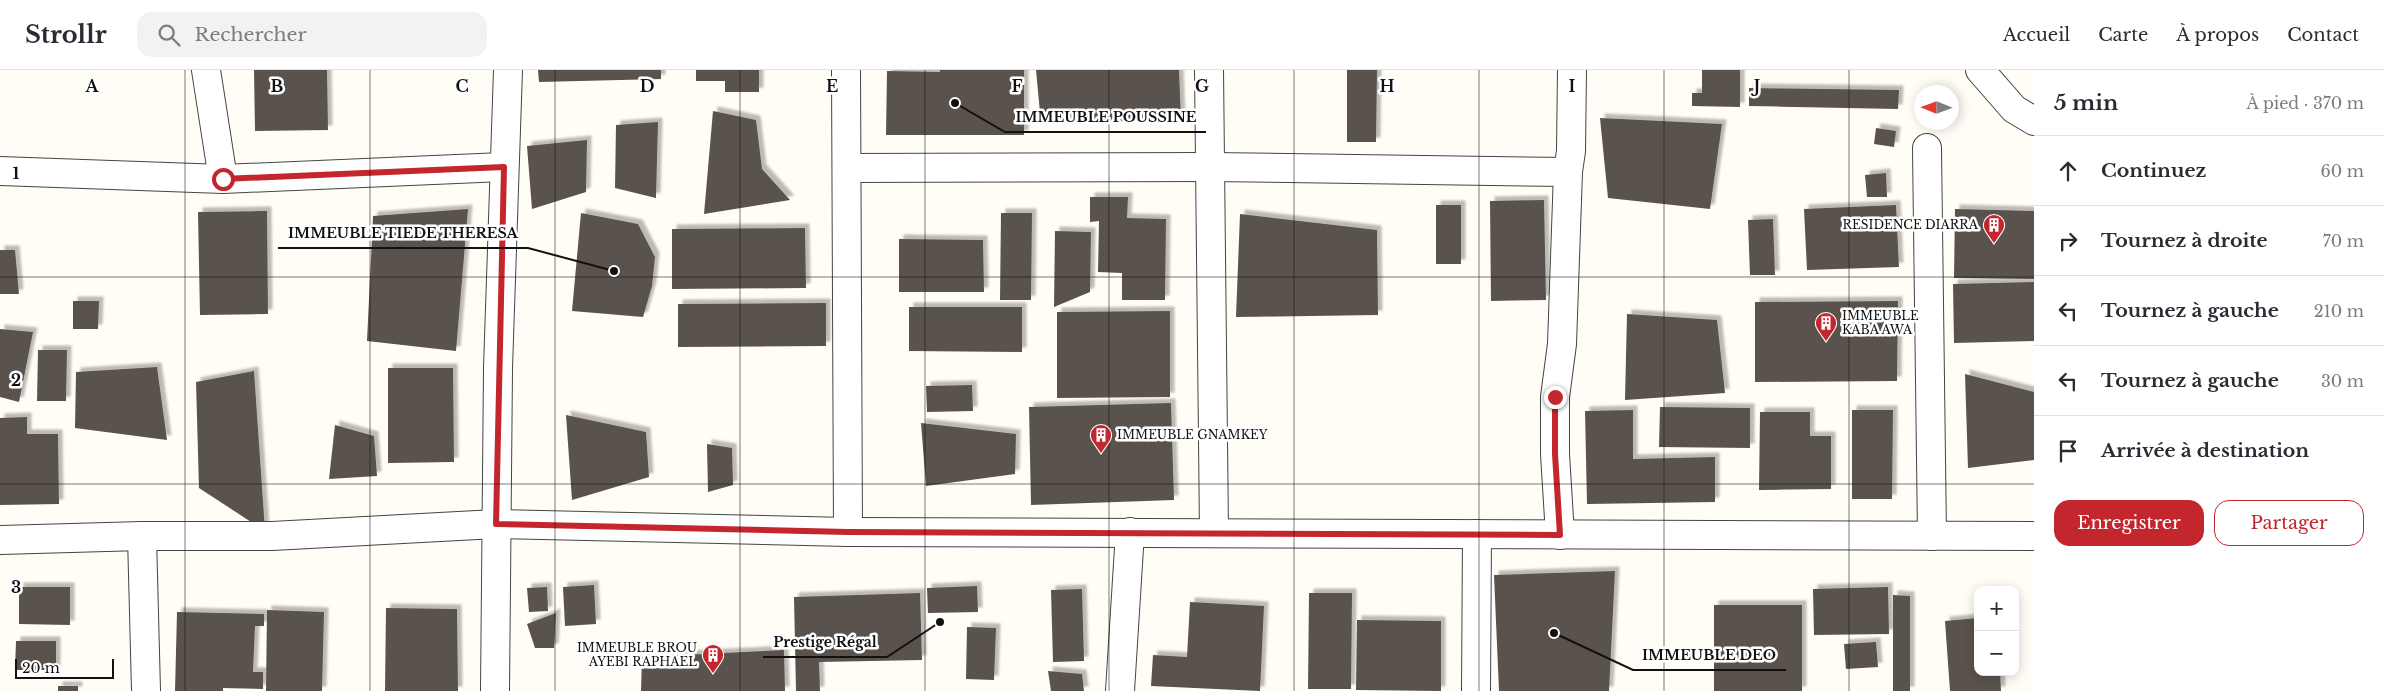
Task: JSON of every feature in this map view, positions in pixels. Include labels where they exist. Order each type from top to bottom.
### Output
[{"type":"street","points":[[206,70],[223,179]]},
{"type":"street","points":[[495,691],[496,524],[508,70]]},
{"type":"street","points":[[846,70],[848,532]]},
{"type":"street","points":[[1209,70],[1214,533]]},
{"type":"street","points":[[1560,535],[1555,454],[1555,397],[1562,344],[1568,172],[1571,152],[1572,70]]},
{"type":"street","points":[[1980,70],[2014,109],[2034,121]]},
{"type":"street","points":[[1926,148],[1932,536]]},
{"type":"street","points":[[0,171],[223,179],[504,167]]},
{"type":"street","points":[[846,168],[1210,167],[1568,172]]},
{"type":"street","points":[[0,540],[142,536],[272,536],[496,524],[848,532],[2034,536]]},
{"type":"street","points":[[1120,691],[1130,532]]},
{"type":"street","points":[[1476,691],[1477,534]]},
{"type":"street","points":[[142,536],[146,691]]},
{"type":"building","points":[[254,70],[327,70],[328,130],[255,131]]},
{"type":"building","points":[[538,70],[661,70],[661,79],[539,82]]},
{"type":"building","points":[[696,70],[759,70],[759,92],[725,92],[725,81],[696,81]]},
{"type":"building","points":[[940,70],[1024,70],[1024,135],[886,135],[887,71],[940,72]]},
{"type":"building","points":[[1036,70],[1179,70],[1181,120],[1041,123]]},
{"type":"building","points":[[1347,70],[1377,70],[1376,142],[1347,142]]},
{"type":"building","points":[[1702,70],[1740,70],[1740,107],[1692,106],[1692,93],[1702,93]]},
{"type":"building","points":[[1749,88],[1899,90],[1898,109],[1749,106]]},
{"type":"building","points":[[713,111],[756,120],[762,169],[790,200],[704,214]]},
{"type":"building","points":[[1600,118],[1722,124],[1710,209],[1608,198]]},
{"type":"building","points":[[658,122],[656,198],[615,188],[616,125]]},
{"type":"building","points":[[1876,128],[1896,131],[1894,147],[1874,144]]},
{"type":"building","points":[[587,140],[586,192],[532,209],[527,146]]},
{"type":"building","points":[[1886,173],[1887,197],[1867,197],[1865,175]]},
{"type":"building","points":[[1090,197],[1128,197],[1127,218],[1166,219],[1165,300],[1122,300],[1122,273],[1098,272],[1099,221],[1090,222]]},
{"type":"building","points":[[1544,200],[1546,300],[1491,301],[1490,201]]},
{"type":"building","points":[[1436,205],[1461,205],[1461,264],[1436,264]]},
{"type":"building","points":[[1896,205],[1899,267],[1807,270],[1804,209]]},
{"type":"building","points":[[468,209],[456,351],[367,341],[373,216]]},
{"type":"building","name":"RESIDENCE DIARRA","points":[[1955,209],[2034,211],[2034,279],[1954,278]]},
{"type":"building","points":[[267,211],[268,314],[200,315],[198,212]]},
{"type":"building","points":[[581,213],[638,224],[655,257],[652,286],[643,317],[572,311]]},
{"type":"building","points":[[1001,213],[1032,213],[1031,300],[1000,300]]},
{"type":"building","points":[[1240,214],[1377,230],[1378,315],[1236,317]]},
{"type":"building","points":[[1773,219],[1775,275],[1750,275],[1748,220]]},
{"type":"building","points":[[805,228],[806,288],[672,289],[672,229]]},
{"type":"building","points":[[1055,231],[1091,232],[1090,292],[1054,307]]},
{"type":"building","points":[[899,239],[983,240],[984,292],[899,292]]},
{"type":"building","points":[[0,250],[15,250],[19,294],[0,294]]},
{"type":"building","points":[[2034,282],[2034,341],[1954,343],[1953,284]]},
{"type":"building","points":[[73,301],[99,301],[98,329],[73,329]]},
{"type":"building","name":"IMMEUBLE KABA AWA","points":[[1898,301],[1897,381],[1755,382],[1755,302]]},
{"type":"building","points":[[826,303],[826,346],[678,347],[678,304]]},
{"type":"building","points":[[909,307],[1022,307],[1022,352],[909,351]]},
{"type":"building","points":[[1170,311],[1170,397],[1057,398],[1057,312]]},
{"type":"building","points":[[1627,314],[1717,320],[1725,393],[1625,400]]},
{"type":"building","points":[[0,329],[33,332],[19,402],[0,397]]},
{"type":"building","points":[[38,350],[67,350],[66,401],[37,401]]},
{"type":"building","points":[[157,367],[167,440],[75,428],[76,372]]},
{"type":"building","points":[[388,368],[453,368],[454,462],[388,463]]},
{"type":"building","points":[[254,371],[265,531],[199,488],[196,382]]},
{"type":"building","points":[[1965,374],[2034,392],[2034,460],[1968,468]]},
{"type":"building","points":[[972,385],[973,411],[927,412],[926,386]]},
{"type":"building","name":"IMMEUBLE GNAMKEY","points":[[1171,403],[1174,500],[1031,505],[1029,407]]},
{"type":"building","points":[[1660,407],[1750,408],[1750,448],[1659,447]]},
{"type":"building","points":[[1633,410],[1633,459],[1715,457],[1715,502],[1587,504],[1585,411]]},
{"type":"building","points":[[1852,410],[1893,410],[1892,499],[1852,499]]},
{"type":"building","points":[[1760,412],[1810,412],[1810,436],[1831,436],[1831,489],[1759,490]]},
{"type":"building","points":[[566,415],[646,432],[649,477],[572,500]]},
{"type":"building","points":[[27,417],[27,434],[58,434],[59,504],[0,505],[0,418]]},
{"type":"building","points":[[921,423],[1016,434],[1015,474],[926,486]]},
{"type":"building","points":[[335,425],[374,436],[377,476],[329,479]]},
{"type":"building","points":[[707,444],[732,448],[733,485],[708,492]]},
{"type":"building","points":[[1615,571],[1609,691],[1499,691],[1494,575]]},
{"type":"building","points":[[594,585],[596,624],[565,626],[563,587]]},
{"type":"building","points":[[977,586],[978,612],[928,613],[927,588]]},
{"type":"building","points":[[19,587],[70,587],[70,625],[19,624]]},
{"type":"building","points":[[547,587],[548,611],[529,612],[527,588]]},
{"type":"building","points":[[1888,587],[1889,634],[1814,635],[1813,589]]},
{"type":"building","points":[[1082,589],[1084,661],[1053,662],[1051,590]]},
{"type":"building","points":[[920,593],[922,660],[819,662],[820,691],[796,691],[794,597]]},
{"type":"building","points":[[1309,593],[1352,593],[1351,689],[1308,689]]},
{"type":"building","points":[[1893,595],[1910,596],[1910,691],[1893,691]]},
{"type":"building","points":[[1190,602],[1264,606],[1260,691],[1151,686],[1153,655],[1187,657]]},
{"type":"building","points":[[1714,605],[1802,605],[1802,691],[1714,691]]},
{"type":"building","points":[[386,608],[457,609],[458,691],[385,691]]},
{"type":"building","points":[[267,610],[324,612],[322,691],[266,691]]},
{"type":"building","points":[[177,612],[264,614],[264,626],[255,626],[253,672],[263,672],[263,689],[223,688],[223,691],[175,691]]},
{"type":"building","points":[[556,613],[554,648],[535,648],[527,624]]},
{"type":"building","points":[[1974,618],[1974,676],[2000,676],[2001,691],[1950,691],[1945,621]]},
{"type":"building","points":[[1357,620],[1441,621],[1441,691],[1356,690]]},
{"type":"building","points":[[967,627],[996,628],[994,680],[966,679]]},
{"type":"building","points":[[16,641],[56,641],[56,670],[15,670]]},
{"type":"building","points":[[1876,642],[1878,667],[1846,669],[1844,644]]},
{"type":"building","name":"IMMEUBLE BROU AYEBI RAPHAEL","points":[[784,650],[785,691],[641,691],[642,657]]},
{"type":"building","points":[[1048,671],[1082,674],[1084,691],[1051,691]]},
{"type":"building","points":[[58,686],[78,686],[78,691],[58,691]]},
{"type":"place","name":"IMMEUBLE POUSSINE","points":[[955,103]]},
{"type":"place","name":"RESIDENCE DIARRA","points":[[1994,244]]},
{"type":"place","name":"IMMEUBLE TIEDE THERESA","points":[[614,271]]},
{"type":"place","name":"IMMEUBLE KABA AWA","points":[[1826,342]]},
{"type":"place","name":"IMMEUBLE GNAMKEY","points":[[1101,454]]},
{"type":"place","name":"Prestige Régal","points":[[940,622]]},
{"type":"place","name":"IMMEUBLE DEO","points":[[1554,633]]},
{"type":"place","name":"IMMEUBLE BROU AYEBI RAPHAEL","points":[[713,674]]},
{"type":"route","points":[[223,179],[504,167],[496,524],[848,532],[1560,535],[1555,454],[1555,397]]}]
